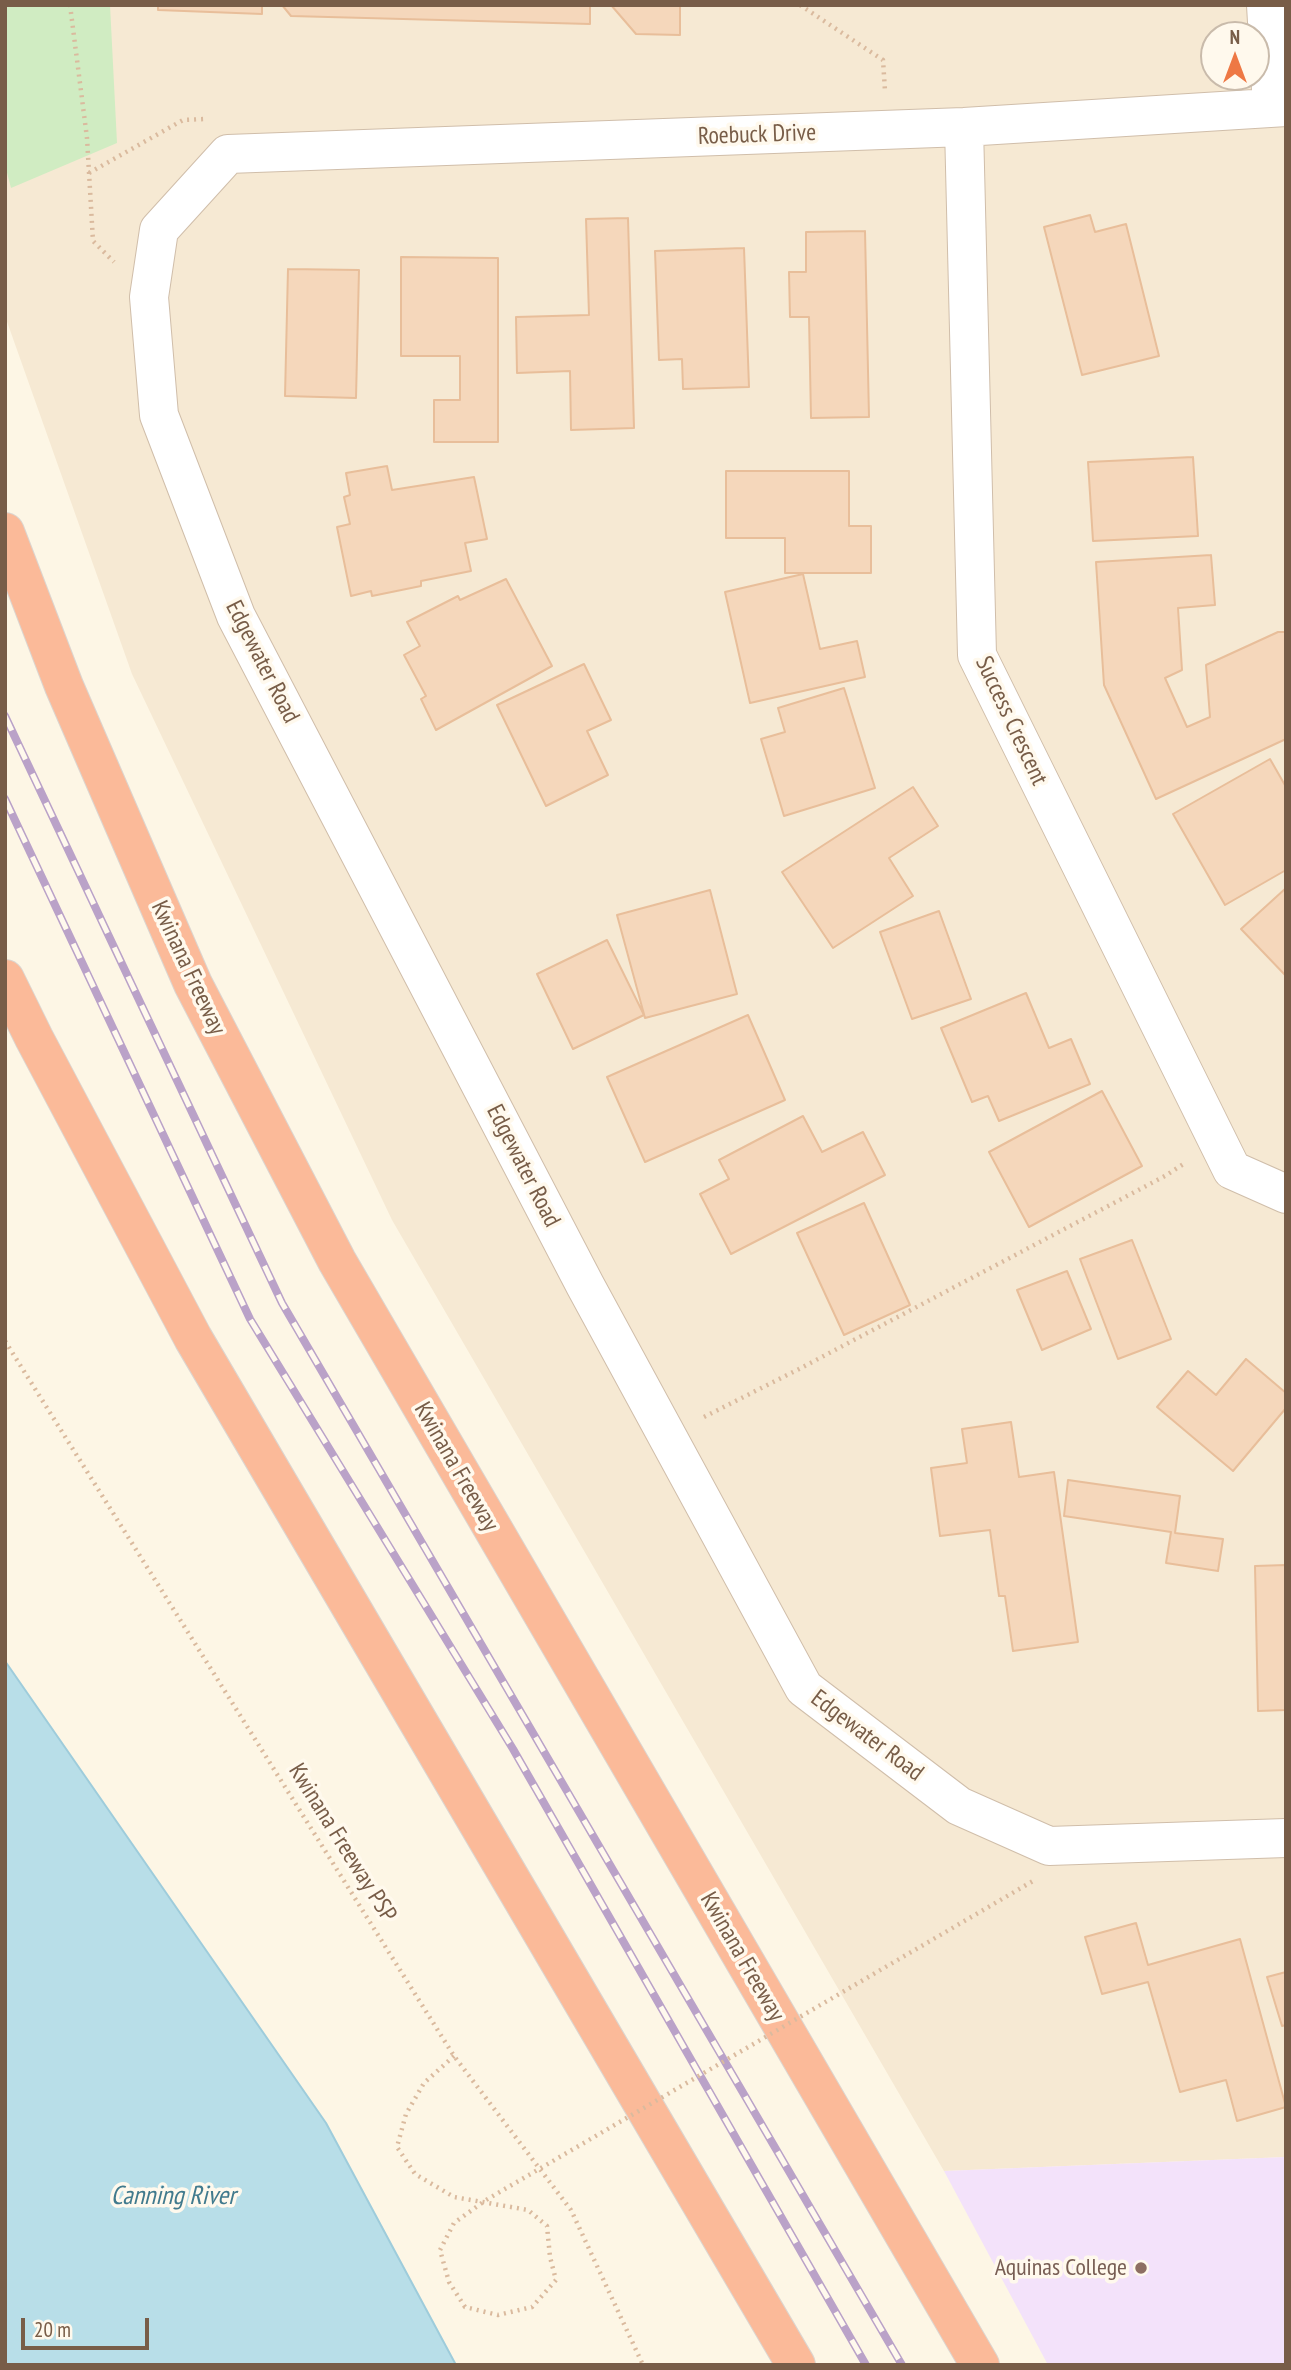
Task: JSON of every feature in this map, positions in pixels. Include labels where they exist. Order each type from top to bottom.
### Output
[{"type":"highway","name":"Kwinana Freeway","points":[[5,532],[64,686],[194,984],[337,1261],[980,2365]]},
{"type":"highway","points":[[5,979],[194,1338],[796,2365]]},
{"type":"street","points":[[1266,5],[1279,107]]},
{"type":"street","name":"Roebuck Drive","points":[[228,154],[964,127],[1279,107]]},
{"type":"street","name":"Success Crescent","points":[[964,127],[976,655],[1232,1170],[1286,1194]]},
{"type":"street","name":"Edgewater Road","points":[[228,154],[159,230],[149,297],[159,415],[236,616],[585,1285],[804,1688],[959,1806],[1049,1846],[1286,1838]]},
{"type":"path","points":[[70,5],[87,138],[93,241],[149,297]]},
{"type":"path","points":[[800,5],[883,60],[888,130]]},
{"type":"path","points":[[716,1411],[1165,1176]]},
{"type":"path","name":"Kwinana Freeway PSP","points":[[5,1341],[454,2056],[572,2210],[643,2365]]},
{"type":"path","points":[[454,2056],[424,2083],[406,2114],[397,2147],[415,2174],[454,2197],[528,2210],[547,2226],[550,2257],[556,2280],[532,2307],[498,2315],[464,2308],[449,2282],[440,2250],[454,2223],[486,2200],[1033,1881]]},
{"type":"shaded area","points":[[5,5],[1286,5],[1286,2157],[944,2171],[392,1220],[132,674],[5,316]]},
{"type":"shaded area","name":"Aquinas College","points":[[1286,2157],[1286,2365],[1048,2365],[944,2171]]},
{"type":"green space","points":[[5,5],[110,5],[117,143],[11,188],[5,165]]},
{"type":"water","name":"Canning River","points":[[5,1661],[326,2123],[456,2365],[5,2365]]},
{"type":"building","points":[[158,5],[262,5],[262,14],[158,10]]},
{"type":"building","points":[[282,5],[590,5],[590,24],[291,16]]},
{"type":"building","points":[[611,5],[680,5],[680,35],[636,34]]},
{"type":"building","points":[[1090,215],[1095,232],[1126,224],[1159,356],[1082,375],[1044,227]]},
{"type":"building","points":[[628,218],[634,428],[571,430],[570,371],[517,373],[516,317],[589,315],[586,219]]},
{"type":"building","points":[[865,231],[869,417],[811,418],[809,317],[790,317],[789,272],[806,272],[806,232]]},
{"type":"building","points":[[744,248],[749,387],[683,389],[682,359],[659,360],[655,251]]},
{"type":"building","points":[[401,257],[498,258],[498,442],[434,442],[434,400],[460,400],[460,356],[401,356]]},
{"type":"building","points":[[288,269],[359,270],[356,398],[285,396]]},
{"type":"building","points":[[1193,457],[1198,536],[1093,541],[1088,462]]},
{"type":"building","points":[[387,466],[392,490],[474,477],[487,539],[465,543],[471,571],[421,581],[421,586],[372,596],[371,591],[351,596],[337,527],[350,524],[344,497],[350,495],[346,473]]},
{"type":"building","points":[[726,471],[849,471],[849,526],[871,526],[871,573],[785,573],[785,538],[726,538]]},
{"type":"building","points":[[1211,555],[1215,605],[1178,608],[1182,670],[1165,678],[1187,727],[1210,717],[1206,665],[1278,632],[1286,632],[1286,739],[1156,799],[1104,685],[1096,562]]},
{"type":"building","points":[[803,574],[820,649],[857,641],[865,677],[750,703],[725,592]]},
{"type":"building","points":[[506,579],[552,666],[436,730],[421,699],[426,696],[404,655],[420,646],[407,622],[458,596],[460,600]]},
{"type":"building","points":[[584,664],[611,720],[587,731],[608,775],[546,806],[497,705]]},
{"type":"building","points":[[844,688],[875,788],[784,816],[761,739],[785,732],[778,708]]},
{"type":"building","points":[[1270,759],[1286,787],[1286,870],[1225,905],[1173,814]]},
{"type":"building","points":[[913,787],[938,826],[889,858],[913,896],[833,948],[782,872]]},
{"type":"building","points":[[1286,888],[1286,976],[1241,929]]},
{"type":"building","points":[[710,890],[737,994],[645,1018],[617,915]]},
{"type":"building","points":[[939,911],[971,999],[912,1019],[880,932]]},
{"type":"building","points":[[607,940],[644,1015],[573,1049],[537,974]]},
{"type":"building","points":[[1026,993],[1049,1048],[1071,1039],[1090,1084],[999,1121],[988,1096],[972,1102],[941,1028]]},
{"type":"building","points":[[748,1015],[785,1100],[645,1162],[607,1077]]},
{"type":"building","points":[[1102,1091],[1142,1166],[1029,1227],[989,1152]]},
{"type":"building","points":[[803,1116],[822,1152],[863,1132],[885,1175],[731,1254],[700,1194],[729,1179],[719,1160]]},
{"type":"building","points":[[864,1203],[910,1305],[844,1335],[797,1233]]},
{"type":"building","points":[[1132,1240],[1171,1339],[1118,1359],[1080,1259]]},
{"type":"building","points":[[1067,1271],[1091,1329],[1042,1350],[1017,1290]]},
{"type":"building","points":[[1246,1359],[1286,1393],[1286,1408],[1233,1471],[1157,1407],[1188,1371],[1216,1395]]},
{"type":"building","points":[[1011,1422],[1019,1477],[1054,1472],[1078,1642],[1013,1651],[1005,1596],[999,1596],[990,1530],[940,1536],[931,1468],[967,1463],[962,1429]]},
{"type":"building","points":[[1068,1480],[1180,1496],[1175,1533],[1223,1539],[1218,1571],[1166,1563],[1171,1532],[1064,1516]]},
{"type":"building","points":[[1286,1565],[1286,1710],[1258,1711],[1255,1566]]},
{"type":"building","points":[[1136,1923],[1148,1965],[1240,1939],[1286,2107],[1237,2121],[1226,2080],[1180,2092],[1148,1982],[1102,1994],[1085,1937]]},
{"type":"building","points":[[1286,1972],[1286,2025],[1282,2026],[1267,1977]]},
{"type":"railway","points":[[5,716],[282,1303],[902,2365]]},
{"type":"railway","points":[[5,799],[250,1319],[513,1749],[866,2365]]},
{"type":"place","name":"Aquinas College","points":[[1141,2268]]}]
